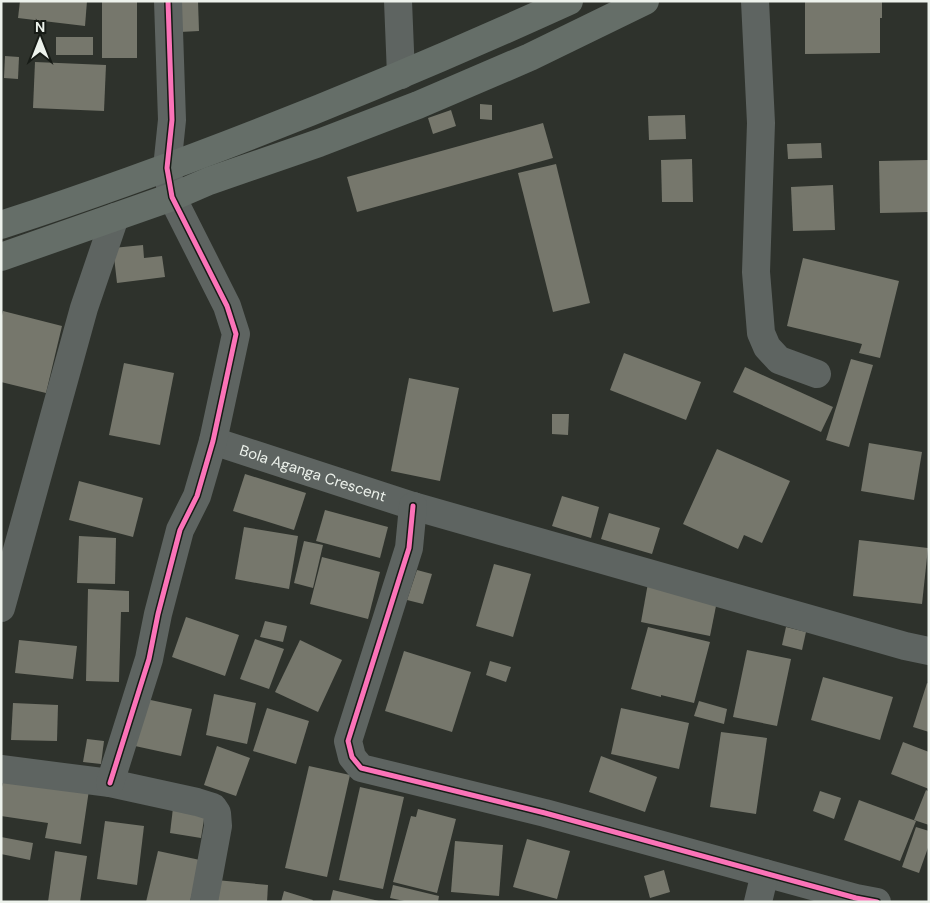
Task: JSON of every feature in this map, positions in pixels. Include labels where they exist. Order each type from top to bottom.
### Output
[{"type":"main road","points":[[1,225],[167,168],[401,75],[569,1]]},
{"type":"main road","points":[[1,257],[172,197],[209,181],[319,143],[418,105],[530,57],[645,1]]},
{"type":"street","points":[[110,783],[149,659],[158,614],[180,530],[197,496],[213,441],[236,334],[227,306],[172,197],[167,168],[172,120],[168,1]]},
{"type":"street","points":[[398,1],[401,75]]},
{"type":"street","points":[[755,1],[761,123],[756,272],[761,333],[767,347],[779,360],[817,374]]},
{"type":"street","points":[[1,608],[84,308],[115,217]]},
{"type":"street","name":"Bola Aganga Crescent","points":[[213,441],[413,506],[905,646],[929,651]]},
{"type":"street","points":[[413,506],[410,548],[348,741],[352,757],[361,768],[545,813],[856,898],[877,902]]},
{"type":"street","points":[[1,769],[110,783],[213,807],[217,813],[218,826],[204,902]]},
{"type":"street","points":[[758,902],[765,873]]},
{"type":"building","points":[[20,1],[87,1],[85,26],[18,18]]},
{"type":"building","points":[[102,1],[137,1],[137,58],[102,58]]},
{"type":"building","points":[[179,1],[198,1],[199,31],[180,32]]},
{"type":"building","points":[[882,1],[880,53],[805,54],[805,2]]},
{"type":"building","points":[[56,37],[93,37],[93,55],[56,55]]},
{"type":"building","points":[[5,56],[19,57],[18,79],[4,78]]},
{"type":"building","points":[[35,62],[106,65],[104,111],[33,108]]},
{"type":"building","points":[[480,104],[492,105],[492,120],[480,119]]},
{"type":"building","points":[[451,110],[456,126],[433,134],[428,118]]},
{"type":"building","points":[[685,115],[686,139],[649,140],[648,116]]},
{"type":"building","points":[[543,123],[553,158],[357,212],[347,177]]},
{"type":"building","points":[[821,143],[822,158],[788,159],[787,144]]},
{"type":"building","points":[[692,159],[693,202],[662,202],[661,160]]},
{"type":"building","points":[[928,160],[929,212],[880,213],[879,161]]},
{"type":"building","points":[[556,164],[590,303],[553,312],[518,173]]},
{"type":"building","points":[[833,185],[835,230],[793,231],[791,187]]},
{"type":"building","points":[[143,245],[144,258],[162,256],[165,277],[117,283],[113,248]]},
{"type":"building","points":[[803,258],[899,281],[880,358],[859,353],[862,344],[787,326]]},
{"type":"building","points":[[3,311],[62,326],[46,393],[1,382],[1,320]]},
{"type":"building","points":[[624,353],[701,382],[686,420],[610,390]]},
{"type":"building","points":[[851,359],[873,365],[849,447],[826,440]]},
{"type":"building","points":[[124,363],[174,373],[160,445],[109,435]]},
{"type":"building","points":[[745,367],[833,407],[821,432],[733,392]]},
{"type":"building","points":[[409,378],[459,388],[440,481],[391,471]]},
{"type":"building","points":[[552,414],[569,414],[568,435],[552,434]]},
{"type":"building","points":[[869,443],[922,452],[914,500],[861,491]]},
{"type":"building","points":[[717,449],[790,481],[762,543],[744,535],[738,549],[683,524]]},
{"type":"building","points":[[245,474],[306,493],[294,530],[233,511]]},
{"type":"building","points":[[79,481],[143,498],[133,537],[69,520]]},
{"type":"building","points":[[562,496],[599,507],[591,538],[552,526]]},
{"type":"building","points":[[325,510],[388,527],[380,558],[316,541]]},
{"type":"building","points":[[609,513],[660,528],[652,554],[601,539]]},
{"type":"building","points":[[244,527],[298,536],[289,589],[235,579]]},
{"type":"building","points":[[79,536],[116,538],[115,584],[77,583]]},
{"type":"building","points":[[859,540],[928,548],[922,604],[853,596]]},
{"type":"building","points":[[304,541],[323,545],[313,588],[294,583]]},
{"type":"building","points":[[322,557],[380,572],[368,619],[310,604]]},
{"type":"building","points":[[494,564],[531,574],[513,637],[476,626]]},
{"type":"building","points":[[417,570],[432,574],[423,604],[407,600]]},
{"type":"building","points":[[648,583],[718,596],[710,636],[641,622]]},
{"type":"building","points":[[88,589],[129,591],[129,612],[121,612],[119,682],[86,681]]},
{"type":"building","points":[[186,617],[239,635],[225,676],[172,657]]},
{"type":"building","points":[[265,621],[287,626],[283,642],[260,637]]},
{"type":"building","points":[[648,627],[710,642],[694,703],[631,689]]},
{"type":"building","points":[[786,627],[806,632],[802,650],[782,645]]},
{"type":"building","points":[[255,639],[284,649],[269,689],[240,679]]},
{"type":"building","points":[[19,640],[77,646],[73,679],[15,673]]},
{"type":"building","points":[[300,640],[342,660],[318,712],[275,692]]},
{"type":"building","points":[[747,650],[791,659],[777,726],[733,717]]},
{"type":"building","points":[[404,651],[471,672],[452,732],[385,711]]},
{"type":"building","points":[[490,661],[511,667],[506,682],[486,675]]},
{"type":"building","points":[[823,677],[893,697],[880,740],[811,720]]},
{"type":"building","points":[[927,683],[929,684],[929,732],[913,727]]},
{"type":"building","points":[[214,694],[256,703],[247,744],[206,735]]},
{"type":"building","points":[[146,699],[192,709],[181,756],[135,746]]},
{"type":"building","points":[[699,701],[727,709],[724,724],[694,716]]},
{"type":"building","points":[[13,703],[58,705],[57,741],[11,740]]},
{"type":"building","points":[[267,708],[309,721],[296,764],[253,751]]},
{"type":"building","points":[[621,708],[689,723],[679,769],[611,754]]},
{"type":"building","points":[[721,732],[767,738],[756,814],[710,807]]},
{"type":"building","points":[[87,739],[104,741],[101,764],[83,762]]},
{"type":"building","points":[[903,742],[929,752],[929,789],[891,774]]},
{"type":"building","points":[[217,746],[250,758],[236,796],[204,785]]},
{"type":"building","points":[[601,756],[657,777],[645,812],[589,792]]},
{"type":"building","points":[[309,766],[350,775],[327,877],[285,868]]},
{"type":"building","points":[[4,777],[89,790],[81,844],[45,838],[48,823],[1,816],[1,792]]},
{"type":"building","points":[[360,787],[404,797],[383,889],[339,880]]},
{"type":"building","points":[[926,790],[929,792],[929,825],[914,820]]},
{"type":"building","points":[[820,791],[841,798],[834,819],[813,811]]},
{"type":"building","points":[[859,800],[916,821],[900,861],[844,840]]},
{"type":"building","points":[[173,808],[205,813],[201,838],[170,833]]},
{"type":"building","points":[[418,809],[456,819],[437,893],[393,882],[411,816],[416,817]]},
{"type":"building","points":[[105,821],[144,826],[137,885],[97,879]]},
{"type":"building","points":[[916,827],[929,831],[929,845],[919,873],[902,867]]},
{"type":"building","points":[[1,837],[33,843],[30,860],[1,854]]},
{"type":"building","points":[[527,839],[570,851],[557,899],[513,887]]},
{"type":"building","points":[[455,841],[503,845],[499,896],[451,892]]},
{"type":"building","points":[[55,851],[87,856],[80,902],[48,902]]},
{"type":"building","points":[[158,851],[200,860],[190,902],[146,902]]},
{"type":"building","points":[[664,870],[670,892],[650,898],[644,876]]},
{"type":"building","points":[[216,880],[268,885],[267,902],[214,902]]},
{"type":"building","points":[[393,885],[439,896],[438,902],[409,902],[390,898]]},
{"type":"building","points":[[333,890],[379,901],[379,902],[330,902]]},
{"type":"building","points":[[284,891],[313,900],[312,902],[281,902]]},
{"type":"cycle path","points":[[110,783],[149,659],[158,614],[180,530],[197,496],[213,441],[236,334],[227,306],[172,197],[167,168],[172,120],[168,1]]},
{"type":"cycle path","points":[[413,506],[409,548],[348,741],[352,757],[361,768],[545,813],[856,898],[877,902]]}]
